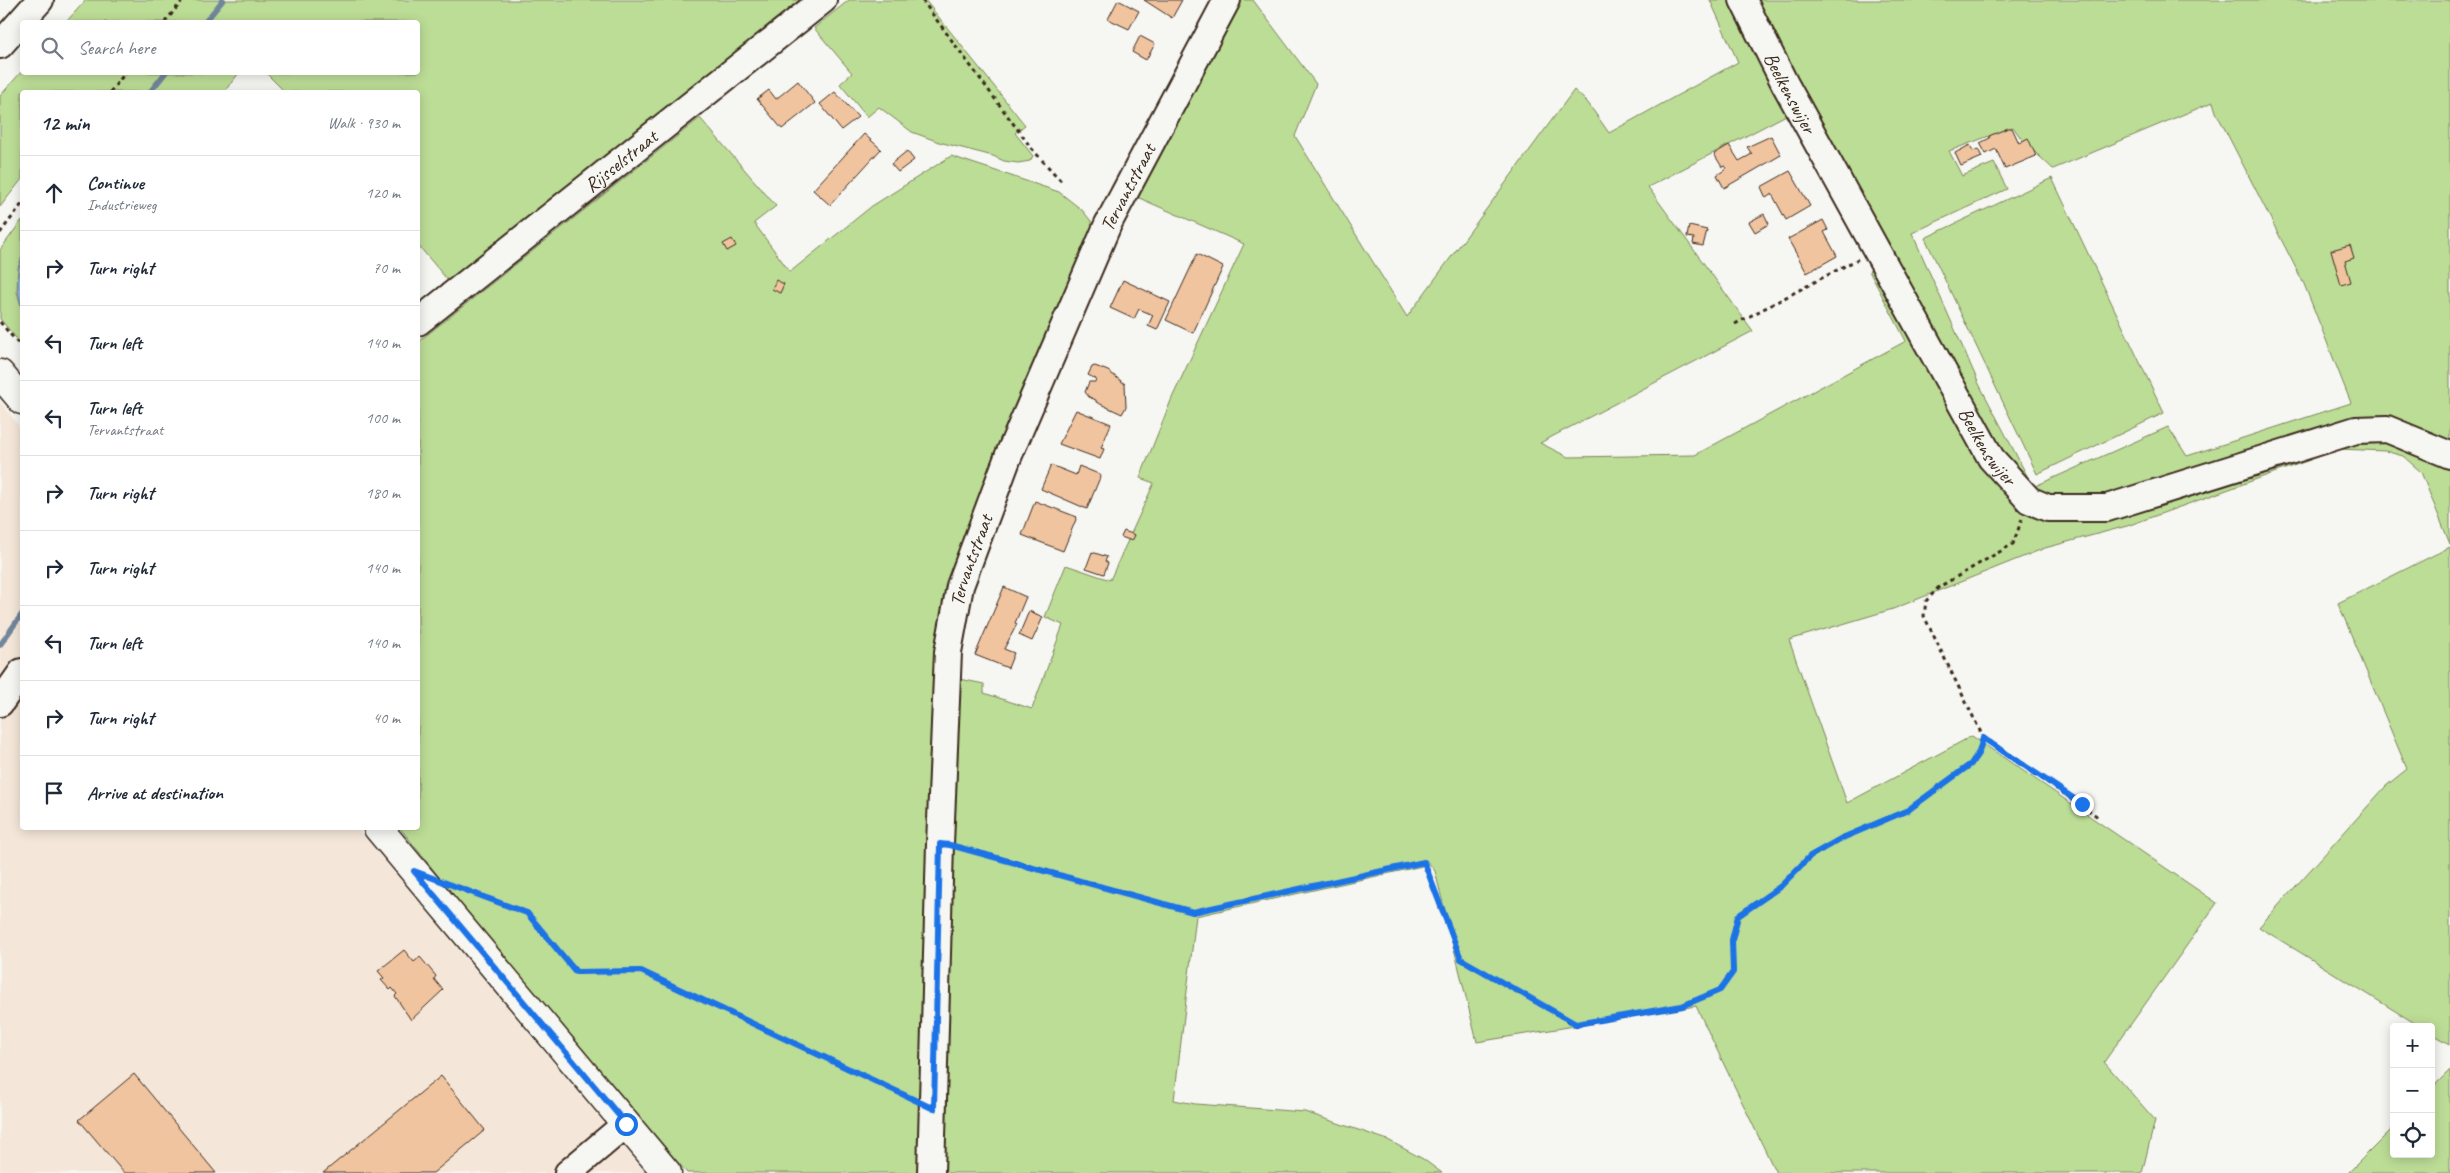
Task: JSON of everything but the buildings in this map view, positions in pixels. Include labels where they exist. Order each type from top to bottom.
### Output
[{"type":"main road","points":[[0,374],[20,398]]},
{"type":"main road","points":[[380,830],[667,1173]]},
{"type":"street","points":[[22,20],[40,0]]},
{"type":"street","name":"Rijsselstraat","points":[[420,320],[823,0]]},
{"type":"street","name":"Tervantstraat","points":[[931,1173],[940,844],[948,652],[960,586],[1008,457],[1108,224],[1227,0]]},
{"type":"street","name":"Beelkenswijer","points":[[1743,0],[1785,84],[1991,458],[2029,500],[2048,508],[2107,508],[2356,430],[2387,429],[2450,455]]},
{"type":"street","points":[[0,45],[20,22]]},
{"type":"street","points":[[0,703],[20,675]]},
{"type":"street","points":[[568,1173],[626,1124]]},
{"type":"path","points":[[167,20],[183,0]]},
{"type":"path","points":[[922,0],[1032,149],[1061,181]]},
{"type":"path","points":[[112,90],[124,75]]},
{"type":"path","points":[[0,233],[20,207]]},
{"type":"path","points":[[1735,324],[1876,250]]},
{"type":"path","points":[[0,322],[20,346]]},
{"type":"path","points":[[2029,500],[2013,544],[1939,587],[1926,602],[1924,616],[1983,738],[2098,817]]},
{"type":"path","points":[[940,844],[950,845],[1193,912],[1424,862],[1461,959],[1576,1024],[1682,1006],[1720,990],[1733,972],[1732,940],[1738,916],[1781,886],[1810,856],[1840,839],[1908,810],[1971,764],[1979,752],[1983,738]]},
{"type":"path","points":[[449,884],[527,913],[576,972],[641,971],[934,1109]]},
{"type":"shaded area","points":[[0,401],[20,427],[20,830],[359,830],[646,1173],[0,1173]]},
{"type":"green space","points":[[86,0],[813,0],[450,283],[420,247],[420,90],[283,90],[268,75],[420,75],[420,20],[68,20]]},
{"type":"green space","points":[[849,0],[925,0],[1025,125],[1015,133],[1033,156],[1030,161],[1018,163],[1004,161],[993,156],[939,142],[912,132],[879,107],[867,117],[840,84],[852,73],[814,28]]},
{"type":"green space","points":[[1240,0],[1253,0],[1316,84],[1295,136],[1407,317],[1574,90],[1588,103],[1609,133],[1738,62],[1710,0],[1732,0],[1792,112],[1648,187],[1753,331],[1540,443],[1568,457],[1695,455],[1906,341],[1869,271],[1881,262],[1751,0],[2450,0],[2450,544],[2421,472],[2403,456],[2385,451],[2340,449],[2127,526],[2045,548],[1893,609],[1789,640],[1847,803],[1972,736],[2217,903],[2104,1062],[2155,1120],[2142,1173],[1776,1173],[1696,1006],[1477,1042],[1435,871],[1426,860],[1422,866],[1196,916],[1174,1100],[1195,1104],[1305,1112],[1388,1140],[1423,1159],[1442,1173],[941,1173],[960,679],[984,684],[984,693],[1032,709],[1063,625],[1045,617],[1066,565],[1110,580],[1154,483],[1140,478],[1172,398],[1244,244],[1137,197]],"holes":[[[2213,102],[2216,112],[2304,284],[2351,403],[2187,456],[2168,427],[2033,487],[1979,384],[1912,233],[2007,189],[1994,163],[1962,176],[1949,151],[2013,127],[2023,141],[2053,169]]]},
{"type":"green space","points":[[20,73],[20,75],[237,75],[226,90],[20,90],[20,182],[0,207],[0,96]]},
{"type":"green space","points":[[700,118],[776,206],[754,223],[790,272],[872,206],[951,156],[1059,192],[1082,210],[1091,221],[1095,231],[953,579],[920,1173],[687,1173],[463,907],[402,830],[420,830],[420,340]]},
{"type":"green space","points":[[2052,178],[2164,413],[2037,474],[1925,238]]},
{"type":"green space","points":[[20,223],[20,262],[17,292],[20,302],[20,343],[0,319],[0,250]]},
{"type":"green space","points":[[2450,547],[2450,1044],[2435,1035],[2435,1023],[2415,1023],[2259,927],[2386,786],[2407,769],[2338,603]]},
{"type":"green space","points":[[2450,1070],[2450,1173],[2348,1173],[2390,1131],[2390,1158],[2435,1158],[2435,1085]]},
{"type":"water","points":[[20,265],[20,300],[18,282]]},
{"type":"waterway","points":[[207,20],[223,0]]},
{"type":"waterway","points":[[152,90],[164,75]]},
{"type":"waterway","points":[[0,645],[20,617]]},
{"type":"route","points":[[626,1124],[414,871],[527,913],[576,972],[641,971],[934,1109],[940,844],[950,845],[1193,912],[1424,862],[1461,959],[1576,1024],[1682,1006],[1720,990],[1733,972],[1732,940],[1738,916],[1781,886],[1810,856],[1840,839],[1908,810],[1971,764],[1979,752],[1983,738],[2082,804]]}]
